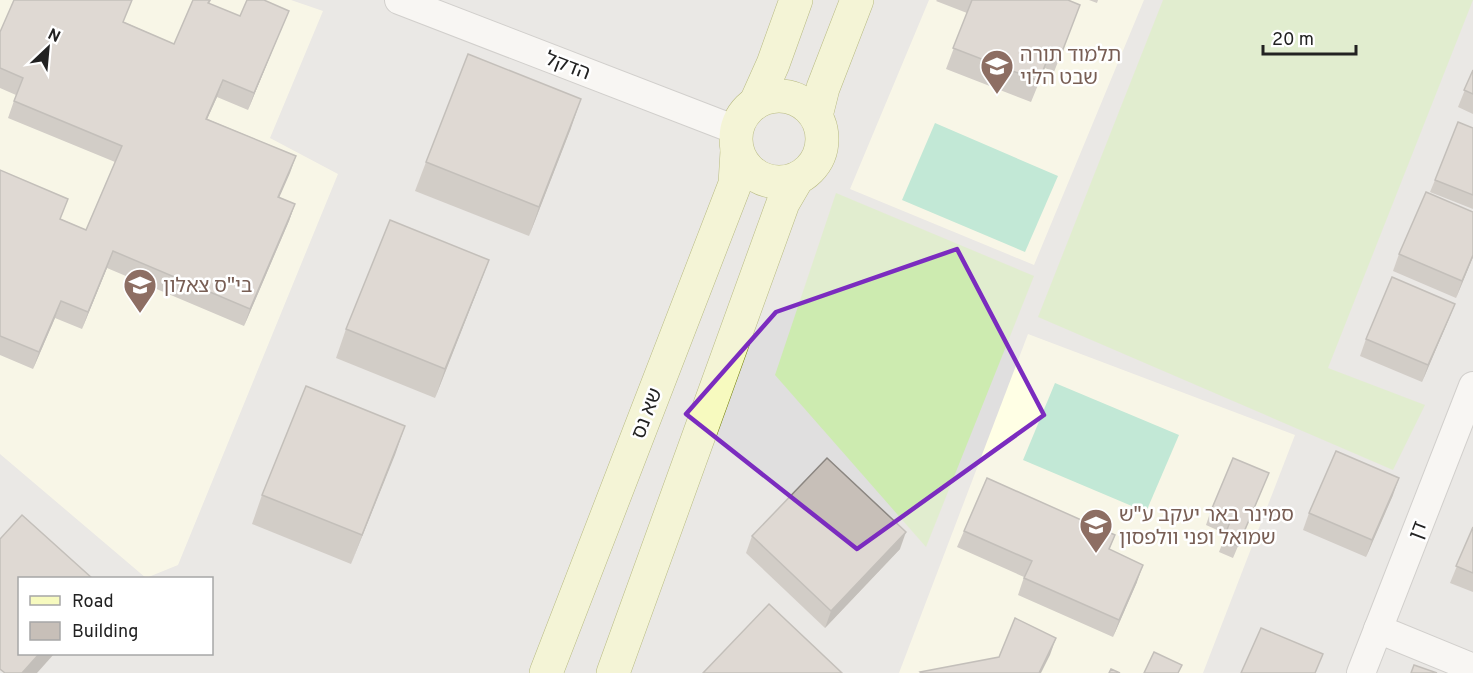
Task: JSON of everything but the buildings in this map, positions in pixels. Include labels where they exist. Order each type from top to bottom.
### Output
[{"type":"street","name":"הדקל","points":[[399,0],[736,140]]},
{"type":"street","points":[[756,102],[773,64],[796,0]]},
{"type":"street","points":[[816,116],[823,88],[857,0]]},
{"type":"street","points":[[768,96],[789,97],[807,106],[816,116],[822,130],[820,152],[809,170],[796,178],[783,182],[768,181],[754,174],[744,164],[736,140],[747,109],[756,102],[768,96]]},
{"type":"street","name":"שא נס","points":[[546,673],[735,184],[736,140]]},
{"type":"street","points":[[613,673],[783,203],[796,178]]},
{"type":"street","name":"דן","points":[[1361,673],[1473,386]]},
{"type":"street","points":[[1378,629],[1473,668]]},
{"type":"highlighted area","points":[[957,249],[1044,415],[857,549],[686,414],[776,312]]},
{"type":"shaded area","points":[[0,0],[1473,0],[1473,673],[0,673]]},
{"type":"shaded area","name":"בי\"ס צאלון","points":[[0,0],[291,0],[323,11],[270,138],[338,174],[178,565],[145,577],[0,454]]},
{"type":"shaded area","name":"תלמוד תורה שבט הלוי","points":[[929,0],[1144,0],[1034,265],[850,189]]},
{"type":"shaded area","name":"סמינר באר יעקב ע\"ש שמואל ופני וולפסון","points":[[1028,334],[1295,435],[1203,673],[899,673]]},
{"type":"green space","points":[[1163,0],[1473,0],[1328,368],[1425,405],[1393,470],[1038,317]]},
{"type":"green space","points":[[935,123],[1058,176],[1025,252],[902,200]]},
{"type":"green space","points":[[836,193],[1034,276],[926,547],[775,375]]},
{"type":"green space","points":[[1055,383],[1179,435],[1146,512],[1023,460]]},
{"type":"place","name":"תלמוד תורה שבט הלוי","points":[[997,95]]},
{"type":"place","name":"בי\"ס צאלון","points":[[140,314]]},
{"type":"place","name":"סמינר באר יעקב ע\"ש שמואל ופני וולפסון","points":[[1096,554]]}]
